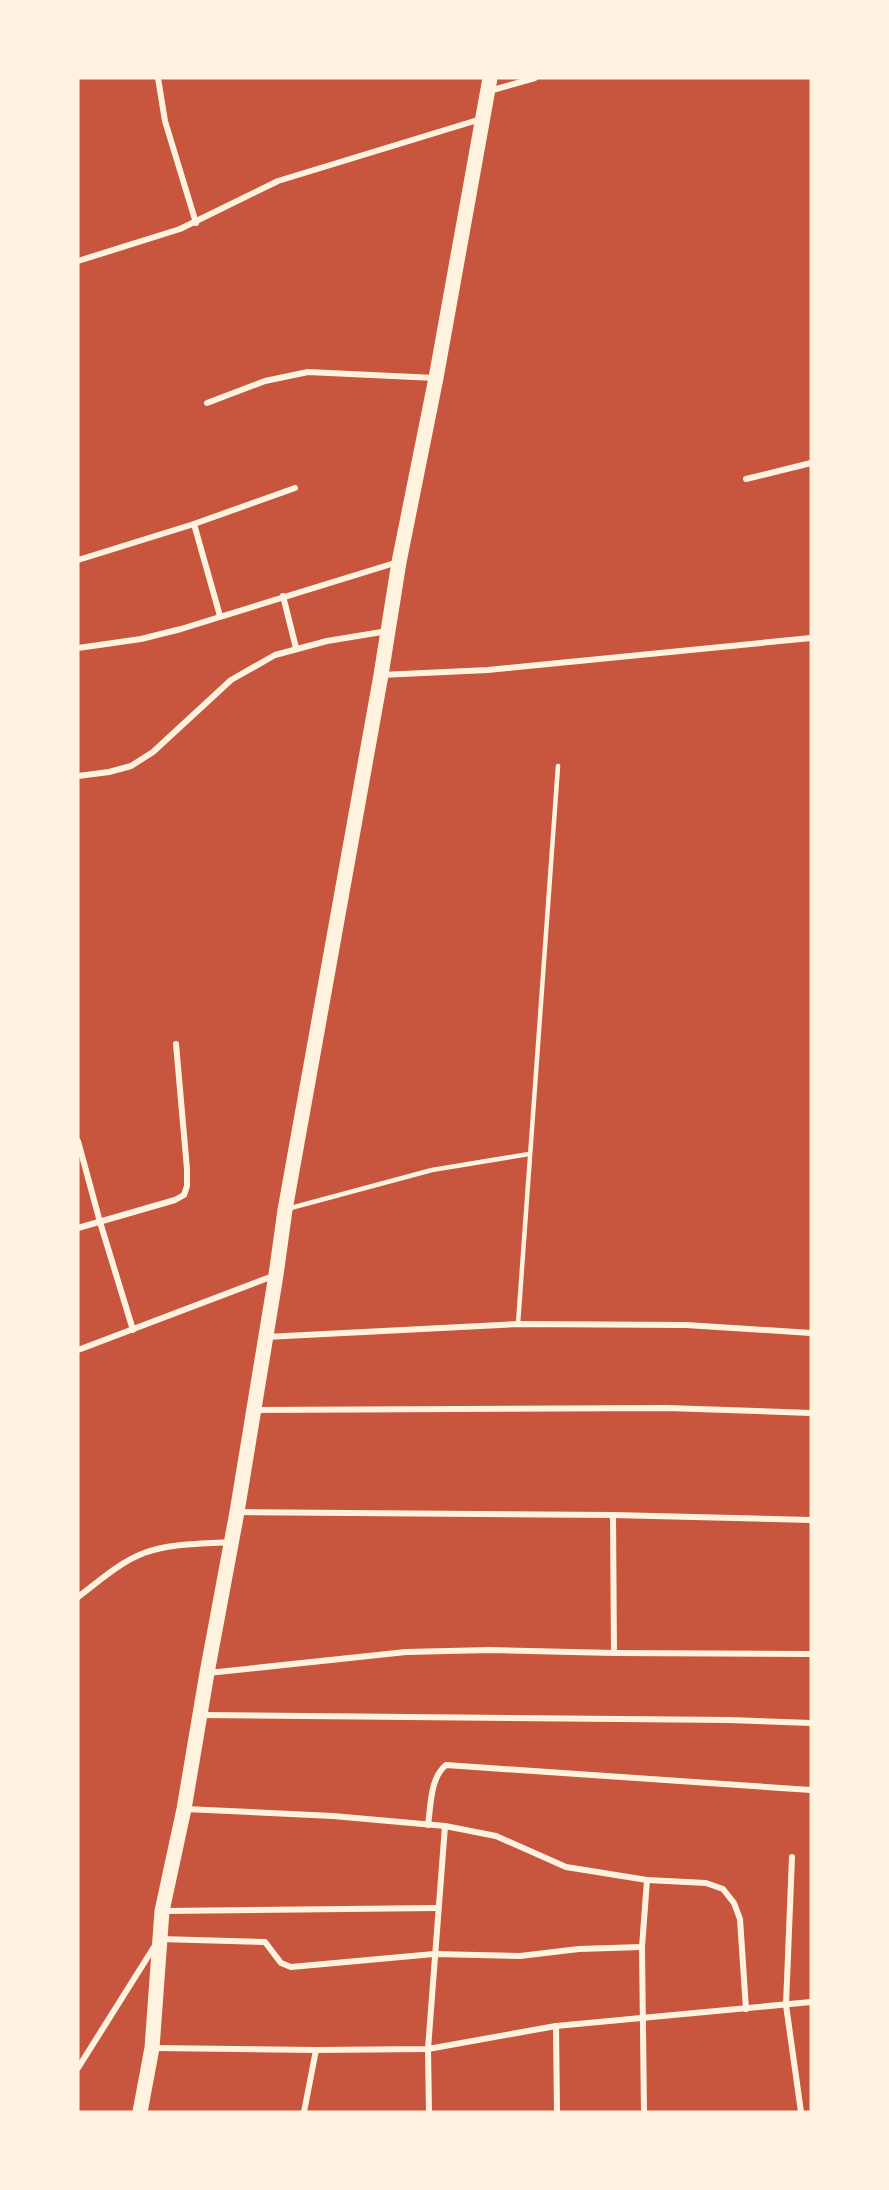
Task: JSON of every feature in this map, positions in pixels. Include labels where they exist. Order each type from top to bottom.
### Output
[{"type":"highway","points":[[140,2112],[152,2048],[162,1911],[184,1809],[232,1542],[285,1210],[381,675],[399,562],[436,378],[489,84]]},
{"type":"street","points":[[158,78],[165,121],[196,223]]},
{"type":"street","points":[[489,84],[535,78]]},
{"type":"street","points":[[78,261],[156,238],[196,223],[278,182],[482,119]]},
{"type":"street","points":[[207,403],[265,381],[308,372],[436,378]]},
{"type":"street","points":[[746,479],[811,463]]},
{"type":"street","points":[[78,560],[194,524],[295,488]]},
{"type":"street","points":[[194,524],[220,616]]},
{"type":"street","points":[[78,648],[141,639],[181,629],[399,562]]},
{"type":"street","points":[[283,596],[296,648]]},
{"type":"street","points":[[78,776],[109,772],[131,766],[153,752],[231,680],[275,655],[296,648],[388,631]]},
{"type":"street","points":[[381,675],[488,670],[811,638]]},
{"type":"street","points":[[78,1228],[175,1200],[184,1195],[187,1185],[176,1044]]},
{"type":"street","points":[[78,1141],[133,1330]]},
{"type":"street","points":[[78,1350],[276,1275]]},
{"type":"street","points":[[266,1337],[518,1324],[686,1325],[811,1333]]},
{"type":"street","points":[[253,1410],[667,1408],[811,1413]]},
{"type":"street","points":[[237,1512],[613,1515],[811,1520]]},
{"type":"street","points":[[613,1515],[614,1653]]},
{"type":"street","points":[[78,1597],[142,1554],[164,1548],[232,1542]]},
{"type":"street","points":[[207,1673],[406,1652],[811,1654]]},
{"type":"street","points":[[200,1715],[730,1720],[811,1723]]},
{"type":"street","points":[[428,1825],[435,1779],[439,1770],[446,1765],[811,1790]]},
{"type":"street","points":[[184,1809],[333,1816],[444,1826],[495,1836],[566,1867],[646,1880],[706,1883],[723,1889],[734,1903],[740,1919],[747,2008]]},
{"type":"street","points":[[429,2112],[428,2049],[444,1826]]},
{"type":"street","points":[[792,1857],[786,2005],[801,2112]]},
{"type":"street","points":[[644,2112],[642,1947],[646,1880]]},
{"type":"street","points":[[162,1911],[437,1908]]},
{"type":"street","points":[[78,2068],[159,1939],[265,1942],[281,1963],[291,1967],[434,1954],[519,1956],[562,1951],[642,1947]]},
{"type":"street","points":[[152,2048],[428,2049],[556,2026],[811,2002]]},
{"type":"street","points":[[556,2026],[557,2112]]},
{"type":"street","points":[[304,2112],[316,2050]]},
{"type":"lane","points":[[518,1324],[558,766]]},
{"type":"lane","points":[[285,1210],[432,1170],[529,1154]]}]
